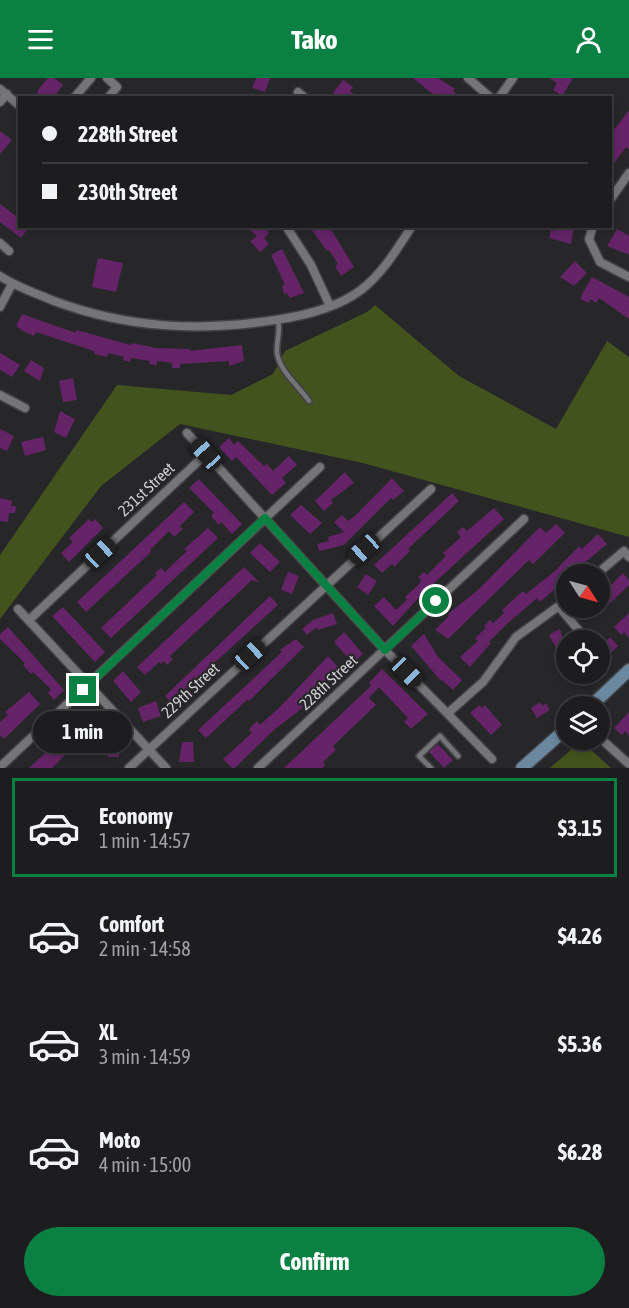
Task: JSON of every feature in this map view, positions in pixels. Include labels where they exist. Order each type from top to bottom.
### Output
[{"type":"main road","points":[[602,696],[629,670]]},
{"type":"main road","points":[[522,768],[556,738]]},
{"type":"street","points":[[76,96],[91,78]]},
{"type":"street","points":[[107,78],[117,87],[110,96]]},
{"type":"street","points":[[468,78],[489,96]]},
{"type":"street","points":[[500,96],[513,78]]},
{"type":"street","points":[[0,102],[3,91],[18,103]]},
{"type":"street","points":[[612,197],[629,173]]},
{"type":"street","points":[[287,228],[311,265],[330,306]]},
{"type":"street","points":[[0,276],[12,284],[88,314],[121,321],[183,328],[236,327],[300,316],[330,306],[359,291],[374,278],[411,228]]},
{"type":"street","points":[[592,228],[589,239],[600,262],[629,277]]},
{"type":"street","points":[[0,243],[9,251]]},
{"type":"street","points":[[0,307],[12,284]]},
{"type":"street","points":[[0,394],[25,408]]},
{"type":"street","points":[[187,433],[385,650],[492,759]]},
{"type":"street","name":"231st Street","points":[[29,620],[206,454]]},
{"type":"street","points":[[0,767],[320,467]]},
{"type":"street","name":"229th Street","points":[[129,768],[431,489]]},
{"type":"street","name":"228th Street","points":[[258,768],[524,519]]},
{"type":"street","points":[[610,565],[626,554]]},
{"type":"street","points":[[18,609],[166,768]]},
{"type":"street","points":[[448,713],[483,682],[516,637],[556,609]]},
{"type":"street","points":[[568,618],[579,630]]},
{"type":"street","points":[[610,747],[629,764]]},
{"type":"lane","points":[[278,320],[281,331],[277,351],[283,367],[309,401]]},
{"type":"lane","points":[[431,768],[419,756],[440,736],[458,756]]},
{"type":"green space","points":[[375,305],[459,376],[556,429],[607,341],[629,357],[629,537],[363,463],[180,424],[101,486],[0,619],[0,555],[117,385],[231,395],[273,374],[285,351],[367,312]]},
{"type":"green space","points":[[571,750],[591,750],[611,768],[550,768]]},
{"type":"building","points":[[48,78],[54,78],[63,85],[55,96],[39,96],[38,90]]},
{"type":"building","points":[[256,78],[270,78],[265,92],[252,88]]},
{"type":"building","points":[[413,78],[438,78],[455,89],[453,91],[459,96],[441,96],[437,93],[435,96]]},
{"type":"building","points":[[549,78],[573,78],[562,96],[553,90],[557,83]]},
{"type":"building","points":[[343,80],[353,87],[350,91],[356,96],[336,96],[333,93]]},
{"type":"building","points":[[629,110],[629,149],[626,147],[612,166],[612,132]]},
{"type":"building","points":[[0,131],[12,140],[0,154]]},
{"type":"building","points":[[0,204],[18,218],[18,228],[28,228],[21,238],[0,222]]},
{"type":"building","points":[[247,228],[265,228],[269,233],[264,238],[269,244],[260,252],[250,241],[257,236]]},
{"type":"building","points":[[310,228],[330,228],[354,267],[341,276],[335,266],[338,264],[329,250],[327,251]]},
{"type":"building","points":[[555,228],[574,228],[571,244],[549,238],[551,230],[554,231]]},
{"type":"building","points":[[617,229],[629,236],[629,255],[607,246]]},
{"type":"building","points":[[282,249],[304,293],[290,298],[287,293],[284,294],[282,286],[285,285],[271,255]]},
{"type":"building","points":[[98,258],[123,263],[116,292],[92,287]]},
{"type":"building","points":[[575,261],[587,273],[574,286],[560,277]]},
{"type":"building","points":[[592,277],[629,297],[629,319],[599,298],[596,303],[591,299],[588,303],[580,298]]},
{"type":"building","points":[[22,314],[76,333],[76,330],[131,345],[132,343],[156,348],[190,349],[190,351],[242,345],[244,361],[229,366],[229,361],[180,364],[180,368],[172,368],[172,363],[157,361],[157,365],[149,364],[150,361],[131,358],[130,362],[123,360],[124,357],[108,353],[107,357],[94,354],[94,351],[36,332],[34,336],[16,326]]},
{"type":"building","points":[[0,353],[20,365],[12,377],[0,370]]},
{"type":"building","points":[[31,360],[44,368],[40,381],[24,371]]},
{"type":"building","points":[[73,378],[77,400],[63,402],[59,381]]},
{"type":"building","points":[[60,411],[75,419],[66,438],[54,432]]},
{"type":"building","points":[[0,429],[14,436],[7,451],[0,448]]},
{"type":"building","points":[[43,437],[46,450],[25,456],[21,442]]},
{"type":"building","points":[[229,438],[234,445],[238,441],[264,466],[267,464],[273,471],[289,456],[297,465],[282,478],[286,483],[272,495],[236,457],[232,461],[219,447]]},
{"type":"building","points":[[345,472],[354,483],[331,500],[333,503],[324,511],[315,501]]},
{"type":"building","points":[[392,478],[404,491],[393,500],[391,498],[344,545],[319,551],[317,544],[329,541],[328,537],[344,532],[334,522],[342,515],[348,521],[356,515]]},
{"type":"building","points":[[199,479],[242,524],[232,534],[221,522],[219,525],[211,516],[214,513],[189,488]]},
{"type":"building","points":[[452,493],[459,501],[408,549],[410,551],[394,567],[392,564],[382,573],[374,565]]},
{"type":"building","points":[[0,498],[12,501],[11,506],[16,506],[15,513],[9,513],[8,522],[0,521]]},
{"type":"building","points":[[184,502],[194,512],[180,526],[183,529],[174,537],[169,531],[150,550],[151,552],[86,612],[77,602]]},
{"type":"building","points":[[301,505],[322,523],[310,534],[290,515]]},
{"type":"building","points":[[494,508],[504,519],[420,596],[393,626],[374,606],[384,597],[396,610],[407,600],[405,597],[419,584],[421,580],[418,577],[424,572],[427,575],[446,556],[443,553],[461,537],[457,532],[463,527],[467,531]]},
{"type":"building","points":[[89,519],[92,522],[95,519],[103,528],[69,562],[61,553],[73,542],[69,538]]},
{"type":"building","points":[[556,524],[565,533],[533,564],[529,560],[448,639],[435,630],[449,616],[448,614],[478,590],[540,527],[546,533]]},
{"type":"building","points":[[208,528],[218,538],[111,638],[101,628],[157,575],[155,573],[161,568],[165,572],[187,551],[184,549]]},
{"type":"building","points":[[598,534],[607,544],[583,564],[562,564],[579,546],[582,549]]},
{"type":"building","points":[[260,543],[280,562],[270,572],[250,553]]},
{"type":"building","points":[[244,567],[260,583],[252,580],[170,656],[173,659],[167,665],[164,661],[161,664],[159,662],[145,675],[137,667]]},
{"type":"building","points":[[555,571],[556,588],[540,602],[537,598],[508,623],[489,642],[491,643],[470,667],[460,657],[478,641],[475,638],[486,628],[484,626],[490,620],[493,623],[504,613],[502,610],[523,591],[526,594]]},
{"type":"building","points":[[288,572],[299,576],[292,594],[281,590]]},
{"type":"building","points":[[623,573],[629,580],[629,585],[610,603],[610,586]]},
{"type":"building","points":[[366,574],[377,581],[368,595],[357,587]]},
{"type":"building","points":[[270,596],[278,605],[200,676],[173,704],[165,696]]},
{"type":"building","points":[[63,607],[105,652],[95,662],[52,616]]},
{"type":"building","points":[[333,613],[337,624],[318,630],[317,627],[307,635],[302,629],[313,620]]},
{"type":"building","points":[[629,613],[629,638],[624,632],[621,635],[614,627]]},
{"type":"building","points":[[8,627],[64,690],[54,700],[48,693],[51,689],[33,672],[31,674],[23,665],[25,663],[0,639],[0,634]]},
{"type":"building","points":[[556,631],[556,648],[549,635]]},
{"type":"building","points":[[344,632],[363,654],[353,663],[334,642]]},
{"type":"building","points":[[424,634],[438,657],[462,680],[453,690],[441,681],[411,646]]},
{"type":"building","points":[[610,637],[618,646],[610,654]]},
{"type":"building","points":[[296,639],[304,647],[249,701],[247,700],[206,738],[198,730],[282,652],[280,650]]},
{"type":"building","points":[[328,656],[338,667],[300,710],[275,729],[235,768],[232,768],[223,759],[252,733],[249,729],[257,721],[260,725],[280,707]]},
{"type":"building","points":[[382,669],[428,714],[411,729],[404,722],[408,718],[379,687],[369,698],[376,705],[333,746],[336,750],[323,762],[325,765],[322,768],[284,768],[371,686],[369,683]]},
{"type":"building","points":[[123,671],[141,692],[131,702],[113,681]]},
{"type":"building","points":[[29,692],[40,704],[4,739],[0,735],[0,722],[8,715],[5,712]]},
{"type":"building","points":[[156,701],[161,716],[143,722],[138,708]]},
{"type":"building","points":[[540,702],[542,706],[546,703],[550,710],[537,718],[531,708]]},
{"type":"building","points":[[479,705],[482,708],[485,705],[502,725],[491,735],[470,713]]},
{"type":"building","points":[[82,710],[102,729],[91,739],[72,719]]},
{"type":"building","points":[[629,712],[629,736],[625,731],[622,735],[614,728]]},
{"type":"building","points":[[67,733],[77,743],[52,768],[29,768]]},
{"type":"building","points":[[109,740],[120,741],[119,757],[108,757]]},
{"type":"building","points":[[182,742],[193,742],[194,762],[179,762]]},
{"type":"building","points":[[438,744],[453,760],[444,768],[429,752]]},
{"type":"route","points":[[83,690],[265,518],[385,650],[436,601]]}]
